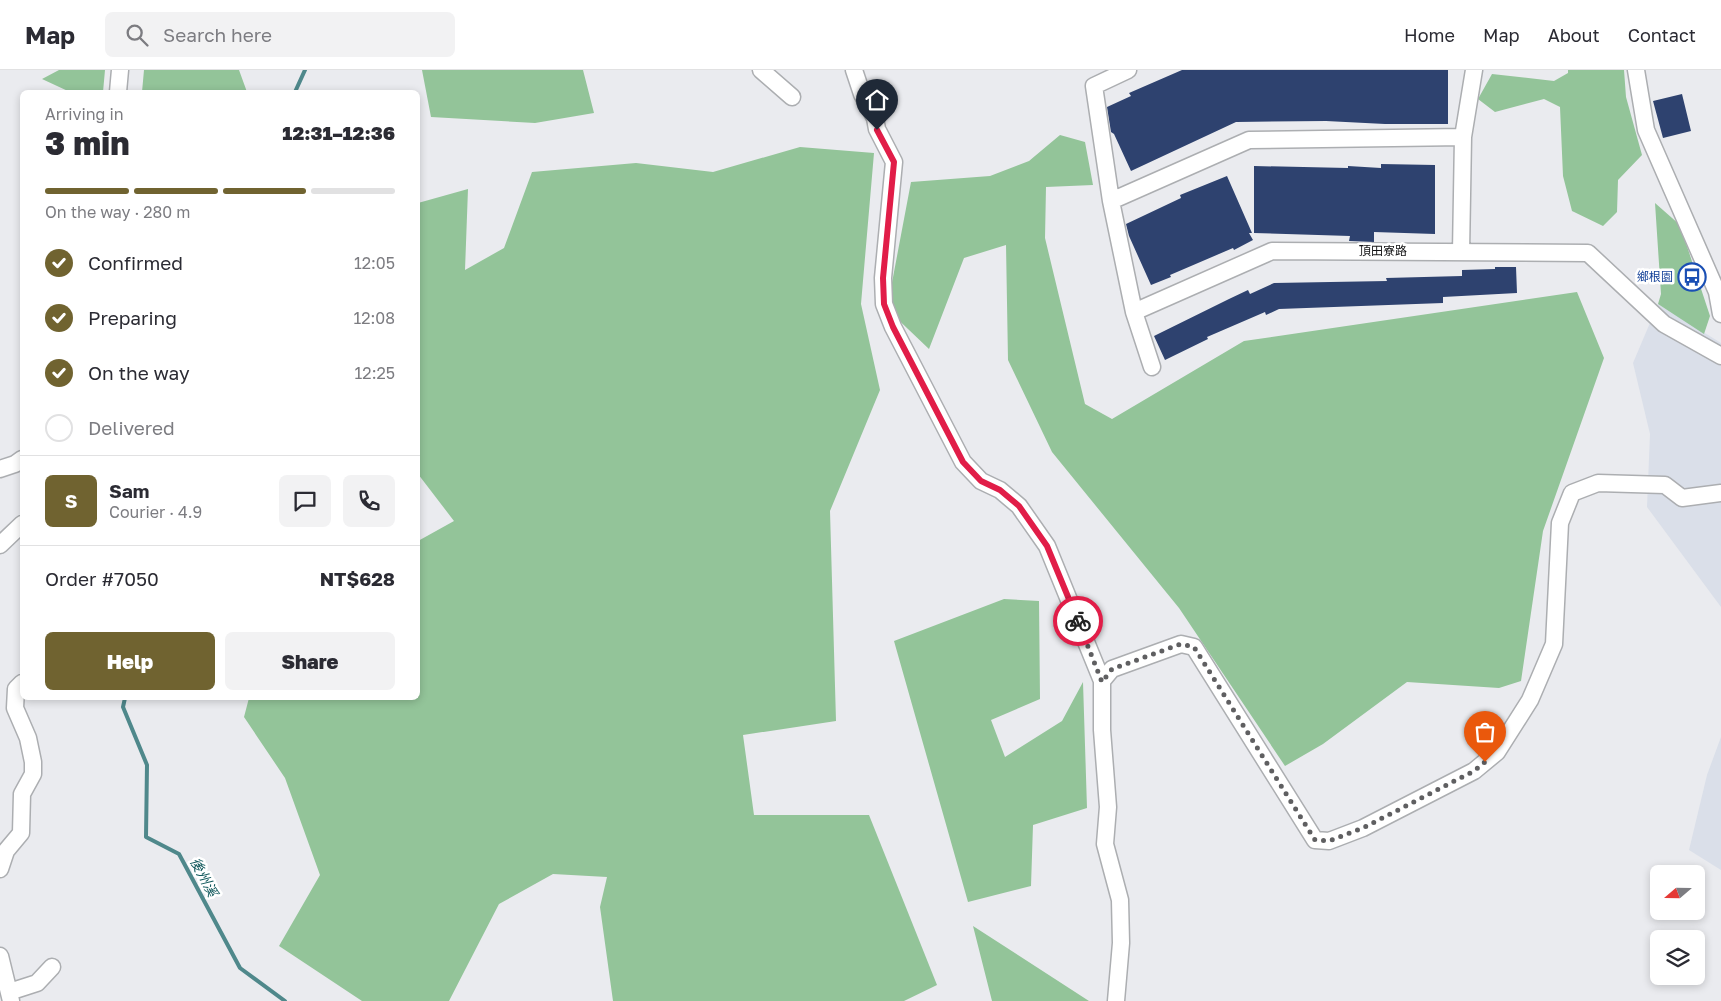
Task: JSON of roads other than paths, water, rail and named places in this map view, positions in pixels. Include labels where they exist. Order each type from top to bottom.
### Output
[{"type":"street","points":[[118,90],[120,70]]},
{"type":"street","points":[[761,70],[792,97]]},
{"type":"street","points":[[854,70],[862,94],[875,118],[877,130],[894,162],[883,278],[884,304],[893,327],[963,462],[981,481],[1000,490],[1019,506],[1047,546],[1102,682],[1102,730],[1108,807],[1105,844],[1120,900],[1121,943],[1116,1001]]},
{"type":"street","points":[[1128,70],[1094,86],[1111,201],[1134,312],[1152,367]]},
{"type":"street","points":[[1461,252],[1463,137],[1474,70]]},
{"type":"street","points":[[1636,70],[1646,130],[1719,290],[1721,314]]},
{"type":"street","points":[[1111,201],[1249,140],[1463,137]]},
{"type":"street","name":"頂田寮路","points":[[1134,312],[1272,251],[1588,253],[1664,324],[1721,356]]},
{"type":"street","points":[[0,469],[20,460]]},
{"type":"street","points":[[1102,682],[1112,669],[1181,644],[1194,647],[1315,840],[1329,841],[1363,828],[1474,771],[1497,752],[1530,700],[1554,644],[1560,523],[1572,493],[1598,483],[1665,485],[1682,498],[1721,493]]},
{"type":"street","points":[[0,545],[20,526]]},
{"type":"street","points":[[0,869],[6,851],[21,833],[22,794],[33,774],[33,762],[28,738],[15,708],[16,689],[20,685]]},
{"type":"street","points":[[0,956],[10,996],[36,983],[52,968]]},
{"type":"waterway","name":"後州溪","points":[[296,90],[305,70]]},
{"type":"waterway","name":"後州溪","points":[[125,700],[123,707],[147,765],[146,837],[179,854],[240,968],[285,1001]]},
{"type":"place","name":"鄉根園","points":[[1692,277]]}]
